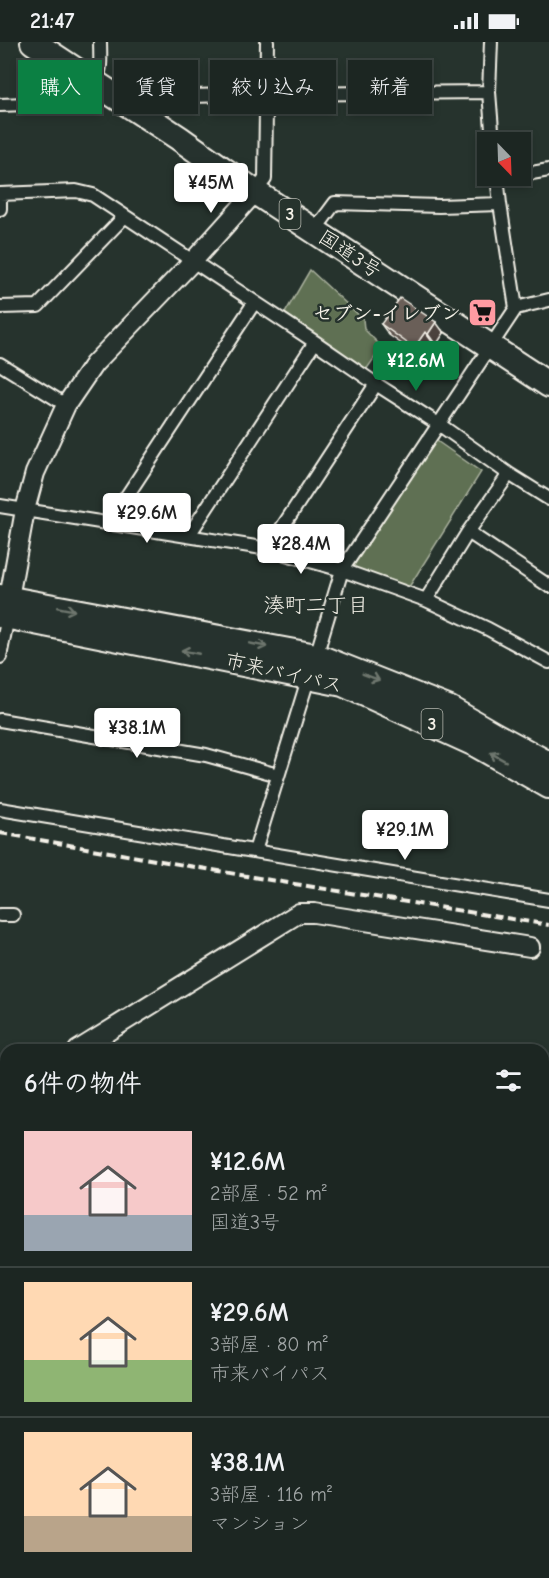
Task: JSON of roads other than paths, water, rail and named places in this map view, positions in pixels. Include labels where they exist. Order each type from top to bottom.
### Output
[{"type":"highway","name":"国道3号","points":[[33,42],[60,60]]},
{"type":"highway","name":"国道3号","points":[[141,114],[255,192],[549,385]]},
{"type":"highway","name":"市来バイパス","points":[[4,607],[312,666],[450,709],[549,764]]},
{"type":"highway","name":"市来バイパス","points":[[312,666],[343,684],[475,744],[549,786]]},
{"type":"street","points":[[100,42],[101,60]]},
{"type":"street","points":[[267,42],[267,60]]},
{"type":"street","points":[[491,42],[489,92],[492,132]]},
{"type":"street","points":[[336,93],[489,92]]},
{"type":"street","points":[[0,105],[18,104]]},
{"type":"street","points":[[0,657],[4,607],[34,473],[66,405],[94,364],[193,261],[265,179],[266,114]]},
{"type":"street","points":[[531,173],[549,170]]},
{"type":"street","points":[[255,851],[342,570],[516,308],[498,186]]},
{"type":"street","points":[[0,209],[0,194],[76,191],[93,195],[549,499]]},
{"type":"street","points":[[315,230],[335,203],[439,206],[500,204]]},
{"type":"street","points":[[0,307],[38,306],[125,216]]},
{"type":"street","points":[[516,308],[549,300]]},
{"type":"street","points":[[109,523],[254,303]]},
{"type":"street","points":[[189,535],[315,342]]},
{"type":"street","points":[[0,364],[66,405]]},
{"type":"street","points":[[268,549],[376,384]]},
{"type":"street","points":[[426,600],[468,532],[509,474]]},
{"type":"street","points":[[0,506],[268,549],[342,570],[426,600],[489,629],[549,662]]},
{"type":"street","points":[[468,532],[549,585]]},
{"type":"street","points":[[0,720],[206,755],[278,775]]},
{"type":"street","points":[[0,809],[549,900]]},
{"type":"street","points":[[88,1044],[299,913],[314,913],[530,947]]},
{"type":"street","points":[[0,915],[13,915]]},
{"type":"railway","points":[[0,833],[549,925]]},
{"type":"place","name":"セブン-イレブン","points":[[482,313]]},
{"type":"district","name":"湊町二丁目","points":[[316,605]]}]
